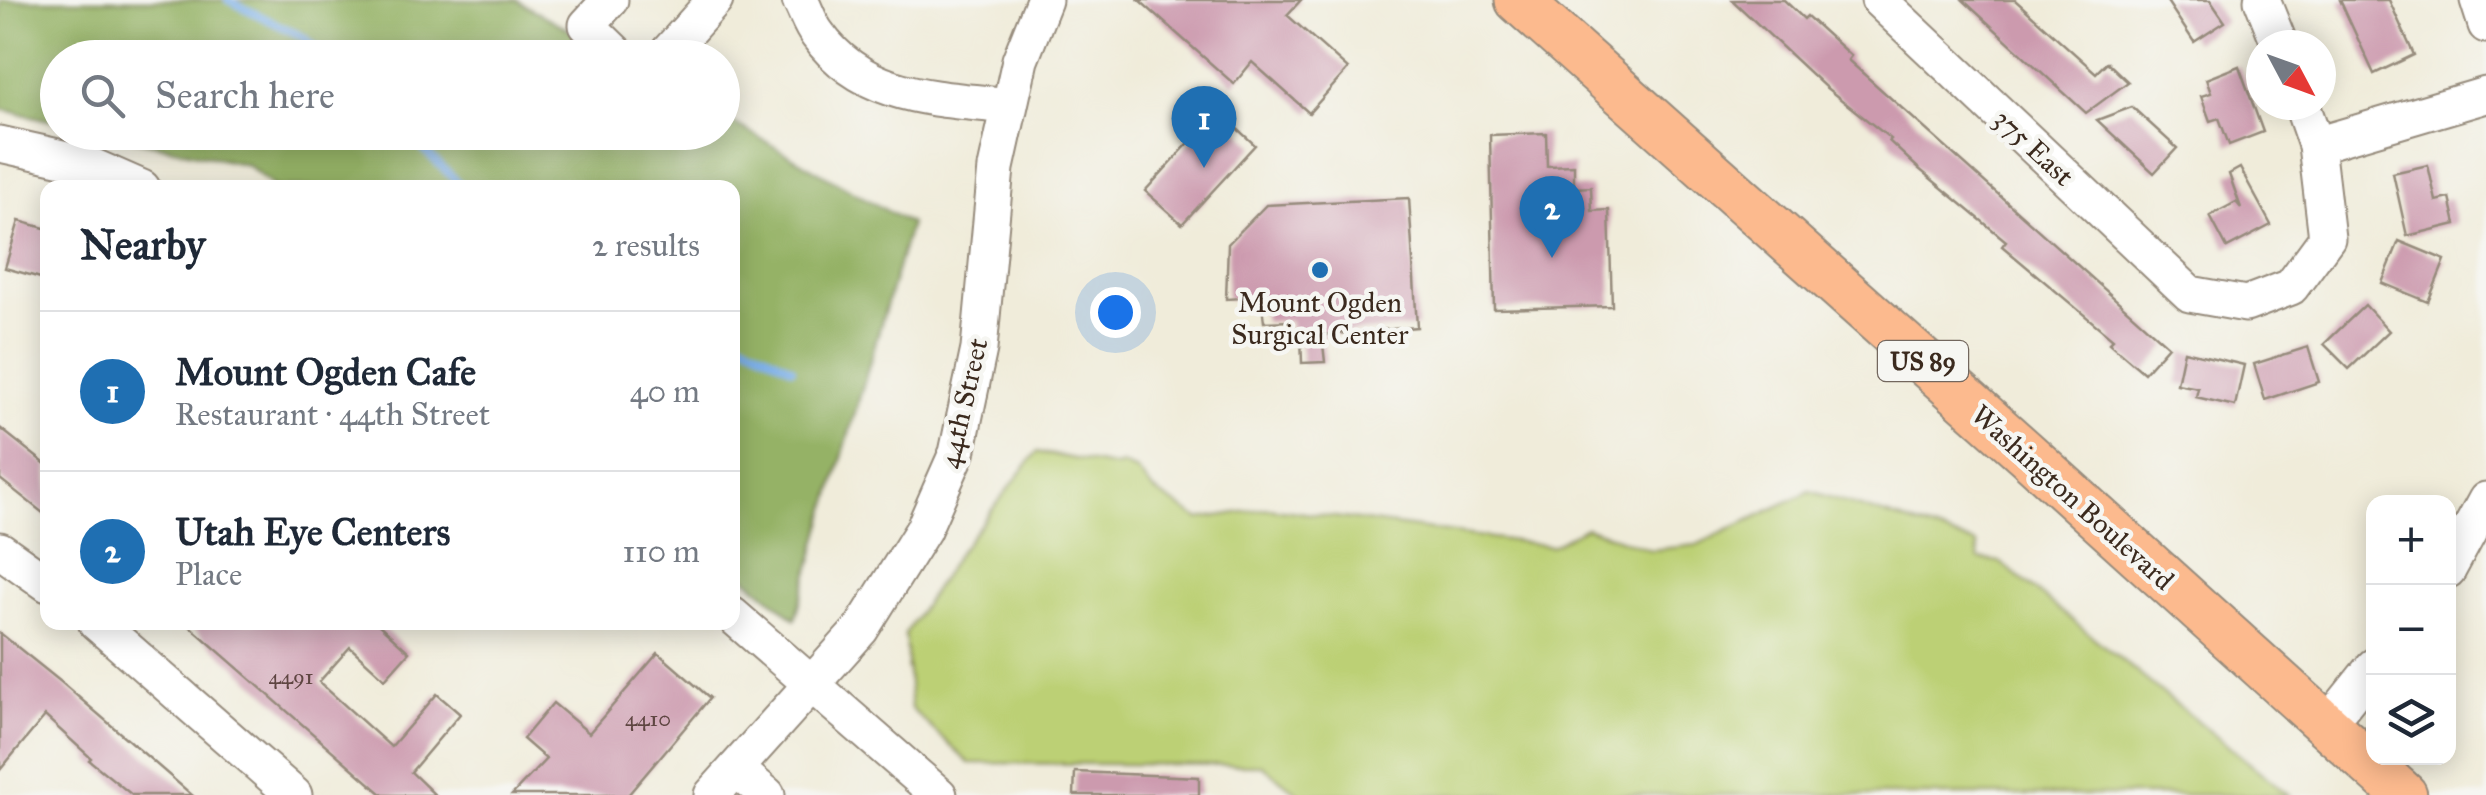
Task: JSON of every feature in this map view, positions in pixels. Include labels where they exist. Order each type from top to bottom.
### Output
[{"type":"main road","name":"Washington Boulevard","points":[[1518,0],[2404,795]]},
{"type":"street","points":[[602,40],[587,25],[610,0]]},
{"type":"street","points":[[678,40],[715,0]]},
{"type":"street","points":[[800,0],[818,36],[858,74],[900,93],[1010,106]]},
{"type":"street","name":"44th Street","points":[[712,795],[861,629],[923,530],[956,453],[979,349],[996,168],[1020,60],[1044,0]]},
{"type":"street","points":[[2262,0],[2274,30]]},
{"type":"street","points":[[2478,0],[2486,25]]},
{"type":"street","name":"375 East","points":[[1882,1],[2190,294],[2246,304],[2291,287],[2326,238],[2316,145]]},
{"type":"street","points":[[2307,120],[2316,145],[2486,95]]},
{"type":"street","points":[[0,144],[85,164],[123,180]]},
{"type":"street","points":[[2456,560],[2486,500]]},
{"type":"street","points":[[0,550],[40,578]]},
{"type":"street","points":[[740,622],[939,795]]},
{"type":"street","points":[[105,630],[294,795]]},
{"type":"street","points":[[2326,726],[2367,675]]},
{"type":"street","points":[[736,768],[767,795]]},
{"type":"green space","points":[[0,0],[516,0],[588,40],[40,40],[40,118],[0,109]]},
{"type":"green space","points":[[740,127],[910,224],[795,619],[740,573],[740,180],[265,180],[247,165],[180,150],[740,150]]},
{"type":"green space","points":[[1037,452],[1118,467],[1121,464],[1137,471],[1153,490],[1199,519],[1268,508],[1551,546],[1586,527],[1651,550],[1697,545],[1810,491],[1977,544],[1979,559],[2000,562],[2289,795],[1300,795],[1262,765],[969,763],[911,709],[905,634],[958,553]]},
{"type":"building","points":[[1139,0],[1301,0],[1287,15],[1348,69],[1309,113],[1252,62],[1234,84]]},
{"type":"building","points":[[1732,0],[1784,0],[1804,19],[1807,16],[1851,56],[1848,60],[2168,346],[2144,373],[2109,343],[2113,339],[2002,246],[2006,241],[1918,168],[1891,139],[1824,86]]},
{"type":"building","points":[[1963,0],[2015,0],[2096,73],[2107,62],[2128,82],[2086,113]]},
{"type":"building","points":[[2166,0],[2210,0],[2225,22],[2194,42]]},
{"type":"building","points":[[2340,0],[2389,0],[2414,55],[2374,74]]},
{"type":"building","points":[[2239,66],[2246,85],[2246,120],[2259,120],[2263,132],[2229,145],[2219,118],[2210,121],[2201,96],[2211,93],[2206,79]]},
{"type":"building","points":[[2132,107],[2177,148],[2154,173],[2097,120]]},
{"type":"building","points":[[1218,111],[1255,145],[1182,224],[1145,191]]},
{"type":"building","points":[[1546,133],[1547,166],[1574,165],[1574,188],[1591,187],[1592,211],[1609,210],[1612,306],[1494,309],[1490,135]]},
{"type":"building","points":[[2428,165],[2436,201],[2450,198],[2456,224],[2407,236],[2393,173]]},
{"type":"building","points":[[2240,168],[2271,225],[2227,248],[2210,216],[2236,202],[2241,208],[2229,174]]},
{"type":"building","name":"Mount Ogden Surgical Center","points":[[1409,198],[1417,327],[1322,335],[1325,362],[1302,363],[1301,336],[1292,337],[1290,321],[1264,322],[1261,297],[1226,299],[1228,244],[1266,205]]},
{"type":"building","points":[[19,221],[40,227],[40,278],[5,268]]},
{"type":"building","points":[[2399,241],[2445,260],[2428,302],[2382,283]]},
{"type":"building","points":[[2365,305],[2389,331],[2349,369],[2324,344]]},
{"type":"building","points":[[2308,347],[2319,382],[2265,400],[2254,364]]},
{"type":"building","points":[[2184,351],[2244,365],[2235,406],[2196,397],[2198,388],[2177,384]]},
{"type":"building","points":[[0,428],[40,460],[40,511],[0,479]]},
{"type":"building","points":[[194,630],[385,630],[409,652],[385,679],[350,647],[319,682],[391,747],[437,694],[460,714],[411,772],[435,795],[383,795]]},
{"type":"building","points":[[0,633],[192,795],[132,795],[45,716],[0,770]]},
{"type":"building","points":[[658,653],[710,698],[628,795],[512,795],[546,759],[523,739],[553,703],[589,733]]},
{"type":"building","points":[[1075,772],[1199,777],[1199,795],[1074,795]]},
{"type":"waterway","points":[[228,0],[307,40]]},
{"type":"waterway","points":[[424,150],[456,180]]},
{"type":"waterway","points":[[740,340],[792,368]]},
{"type":"place","name":"Mount Ogden Cafe","points":[[1204,168]]},
{"type":"place","name":"Utah Eye Centers","points":[[1552,258]]},
{"type":"place","name":"Mount Ogden Surgical Center","points":[[1320,270]]}]
